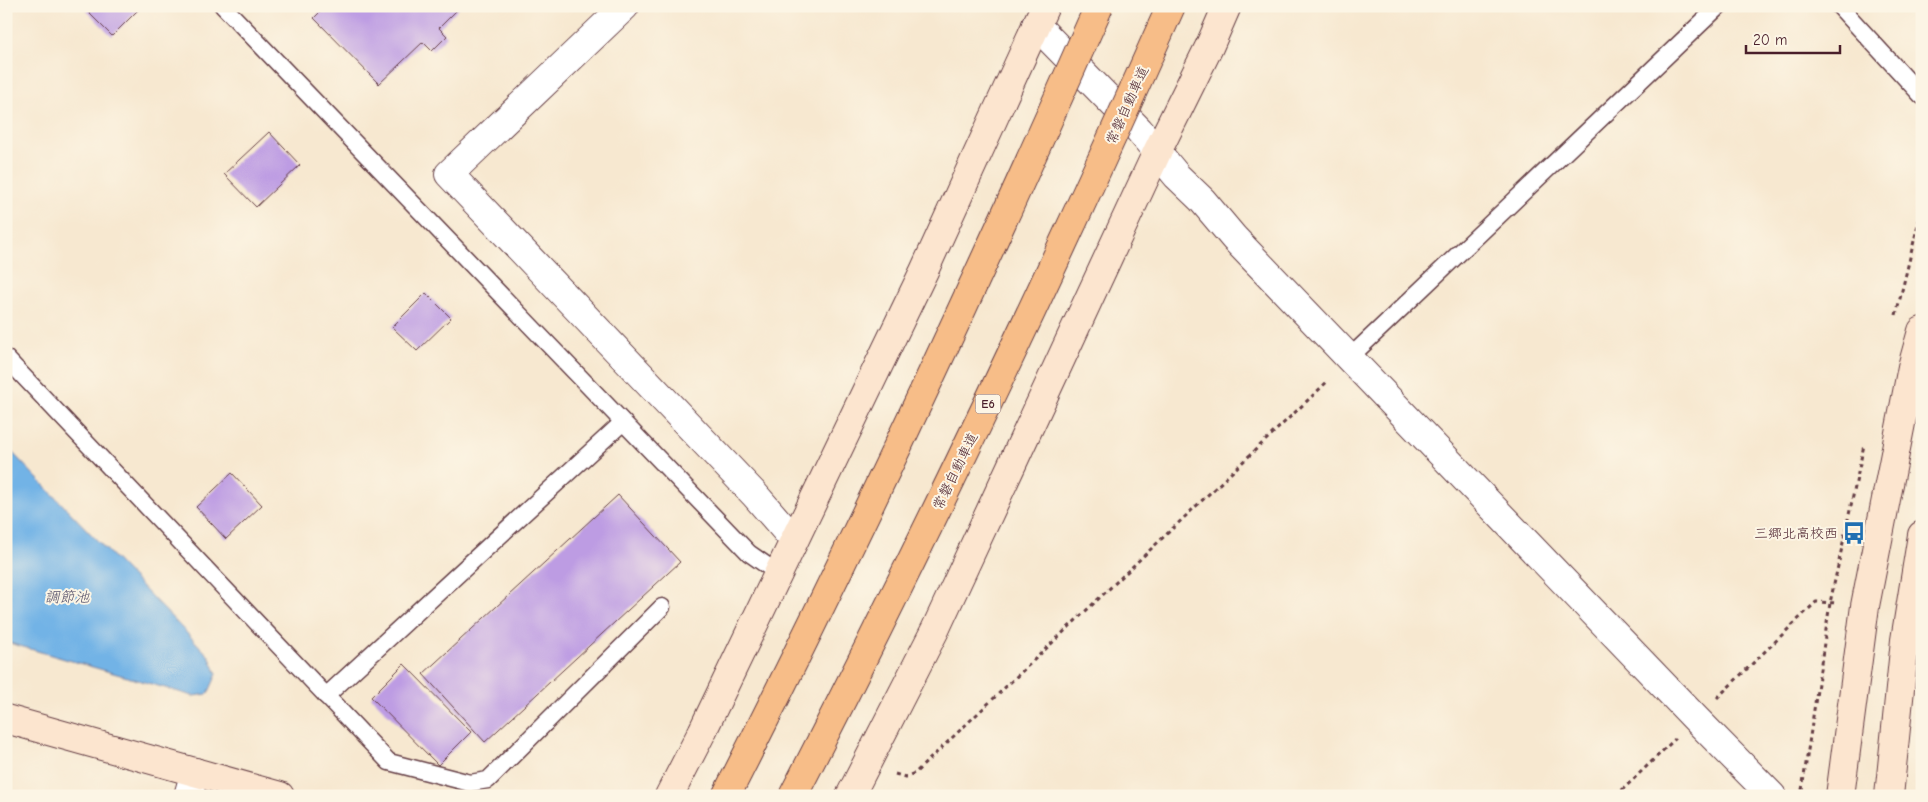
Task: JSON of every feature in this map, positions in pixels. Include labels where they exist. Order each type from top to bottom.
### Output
[{"type":"highway","points":[[726,796],[864,516],[1020,186],[1099,6]]},
{"type":"highway","name":"常磐自動車道","points":[[793,796],[945,492],[1081,209],[1171,6]]},
{"type":"street","points":[[625,6],[449,174],[755,495],[794,540]]},
{"type":"street","points":[[850,796],[939,621],[1227,6]]},
{"type":"street","points":[[670,796],[924,271],[1042,11],[1158,150],[1177,176],[1202,200],[1234,238],[1772,796]]},
{"type":"street","points":[[1840,796],[1865,606],[1912,367],[1922,331]]},
{"type":"street","points":[[1889,796],[1905,640],[1921,539]]},
{"type":"street","points":[[6,719],[192,784],[280,796]]},
{"type":"lane","points":[[223,6],[749,553],[779,574]]},
{"type":"lane","points":[[1349,358],[1719,6]]},
{"type":"lane","points":[[1839,6],[1922,96]]},
{"type":"lane","points":[[6,358],[389,762],[470,783],[488,780],[662,607]]},
{"type":"lane","points":[[326,696],[622,423]]},
{"type":"path","points":[[867,763],[905,777],[915,773],[1322,387]]},
{"type":"path","points":[[1616,796],[1816,602]]},
{"type":"water","name":"調節池","points":[[6,446],[209,656],[217,674],[208,694],[193,696],[6,642]]},
{"type":"building","points":[[92,6],[142,6],[112,36],[87,11]]},
{"type":"building","points":[[326,6],[461,6],[439,28],[447,36],[432,51],[423,42],[379,84],[314,18]]},
{"type":"building","points":[[269,132],[300,165],[256,207],[224,174]]},
{"type":"building","points":[[426,293],[451,318],[417,351],[392,327]]},
{"type":"building","points":[[232,473],[262,505],[226,539],[196,507]]},
{"type":"building","points":[[618,495],[680,562],[485,742],[423,674]]},
{"type":"building","points":[[404,664],[471,732],[438,765],[371,697]]},
{"type":"place","name":"三郷北高校西","points":[[1854,533]]}]
